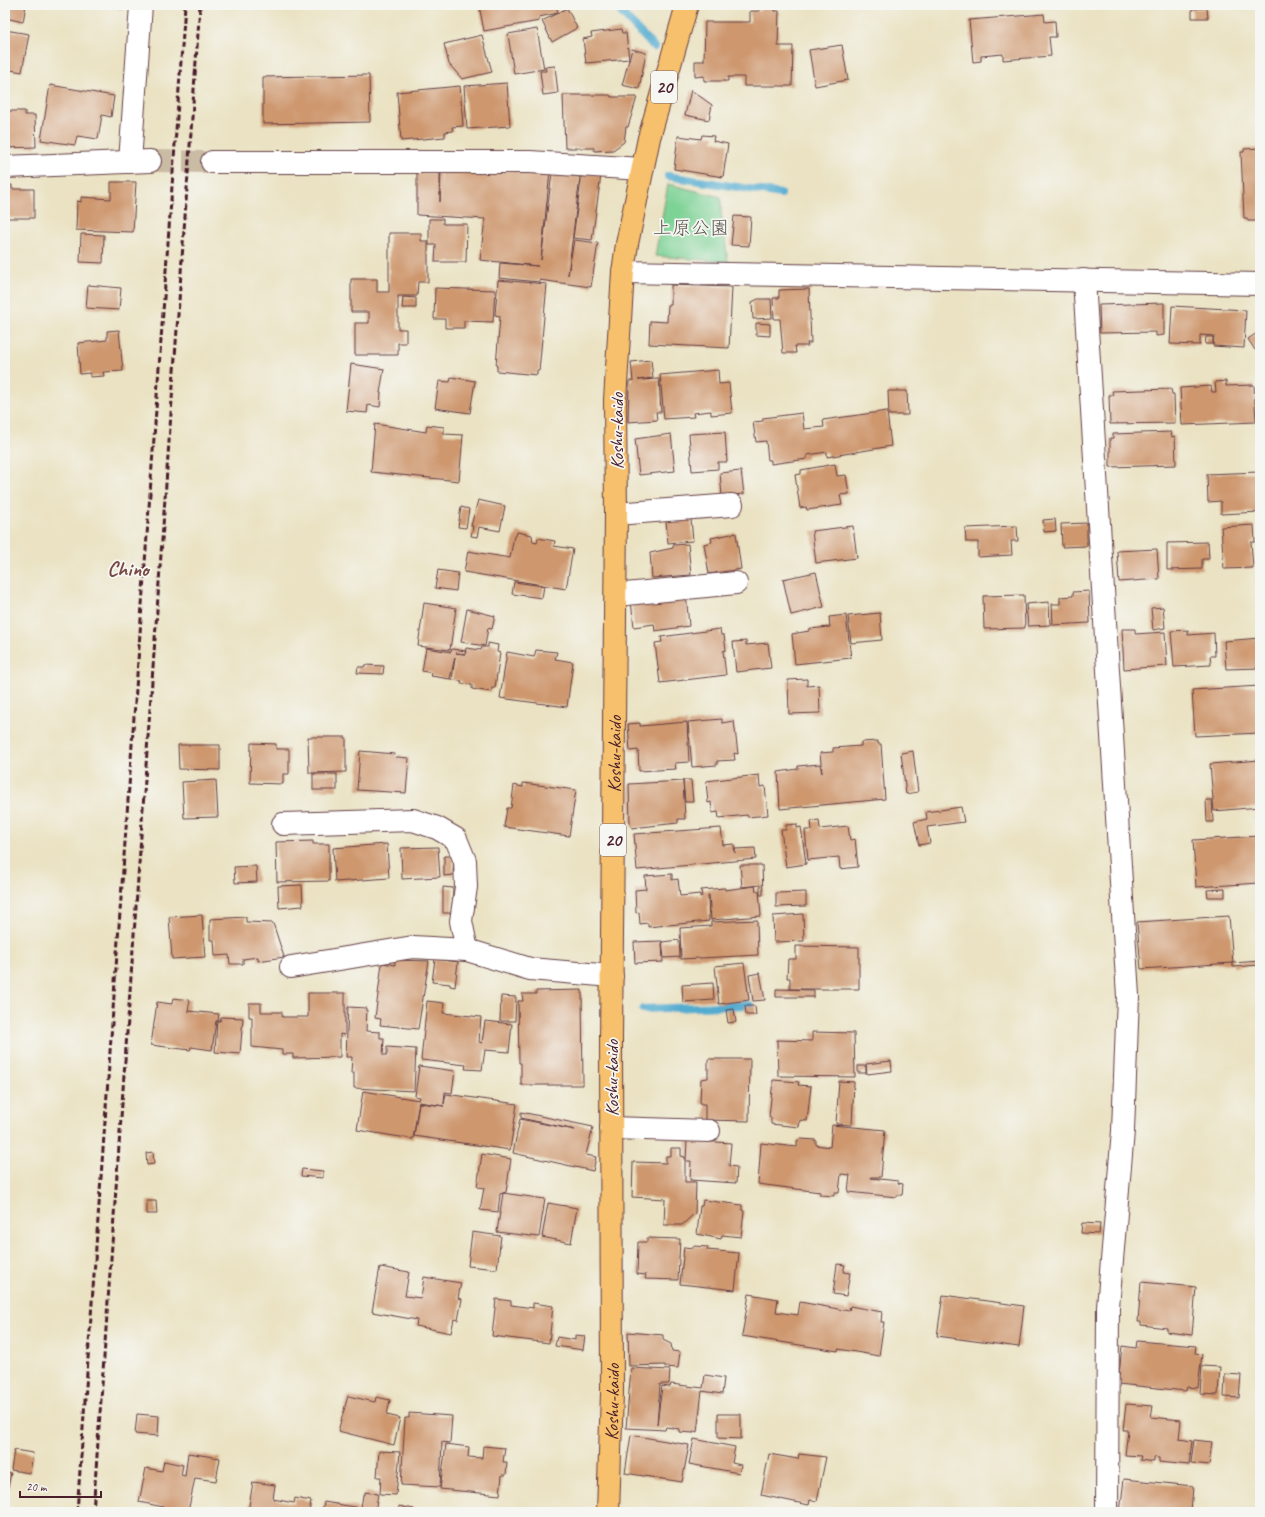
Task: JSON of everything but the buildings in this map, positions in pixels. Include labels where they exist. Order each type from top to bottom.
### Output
[{"type":"highway","name":"Koshu-kaido","points":[[608,1512],[612,1394],[611,1128],[616,595],[615,400],[623,272],[627,244],[649,138],[687,5]]},
{"type":"street","points":[[5,167],[140,162],[141,5]]},
{"type":"street","points":[[212,162],[530,162],[642,169]]},
{"type":"street","points":[[623,272],[1260,284]]},
{"type":"street","points":[[1084,280],[1128,996],[1123,1130],[1108,1307],[1107,1512]]},
{"type":"street","points":[[616,514],[732,505]]},
{"type":"street","points":[[616,595],[736,583]]},
{"type":"street","points":[[283,824],[413,820],[437,828],[456,840],[465,861],[466,887],[460,921],[467,950]]},
{"type":"street","points":[[291,967],[413,947],[467,950],[530,969],[612,976]]},
{"type":"street","points":[[611,1128],[709,1131]]},
{"type":"green space","name":"上原公園","points":[[668,184],[721,197],[721,212],[728,262],[655,256]]},
{"type":"waterway","points":[[614,5],[654,47]]},
{"type":"waterway","points":[[668,176],[781,194]]},
{"type":"waterway","points":[[643,1009],[750,1005]]},
{"type":"tunnel","points":[[150,161],[212,162]]},
{"type":"railway","points":[[77,1512],[185,5]]},
{"type":"railway","points":[[93,1512],[200,5]]},
{"type":"district","name":"Chino","points":[[128,569]]}]
